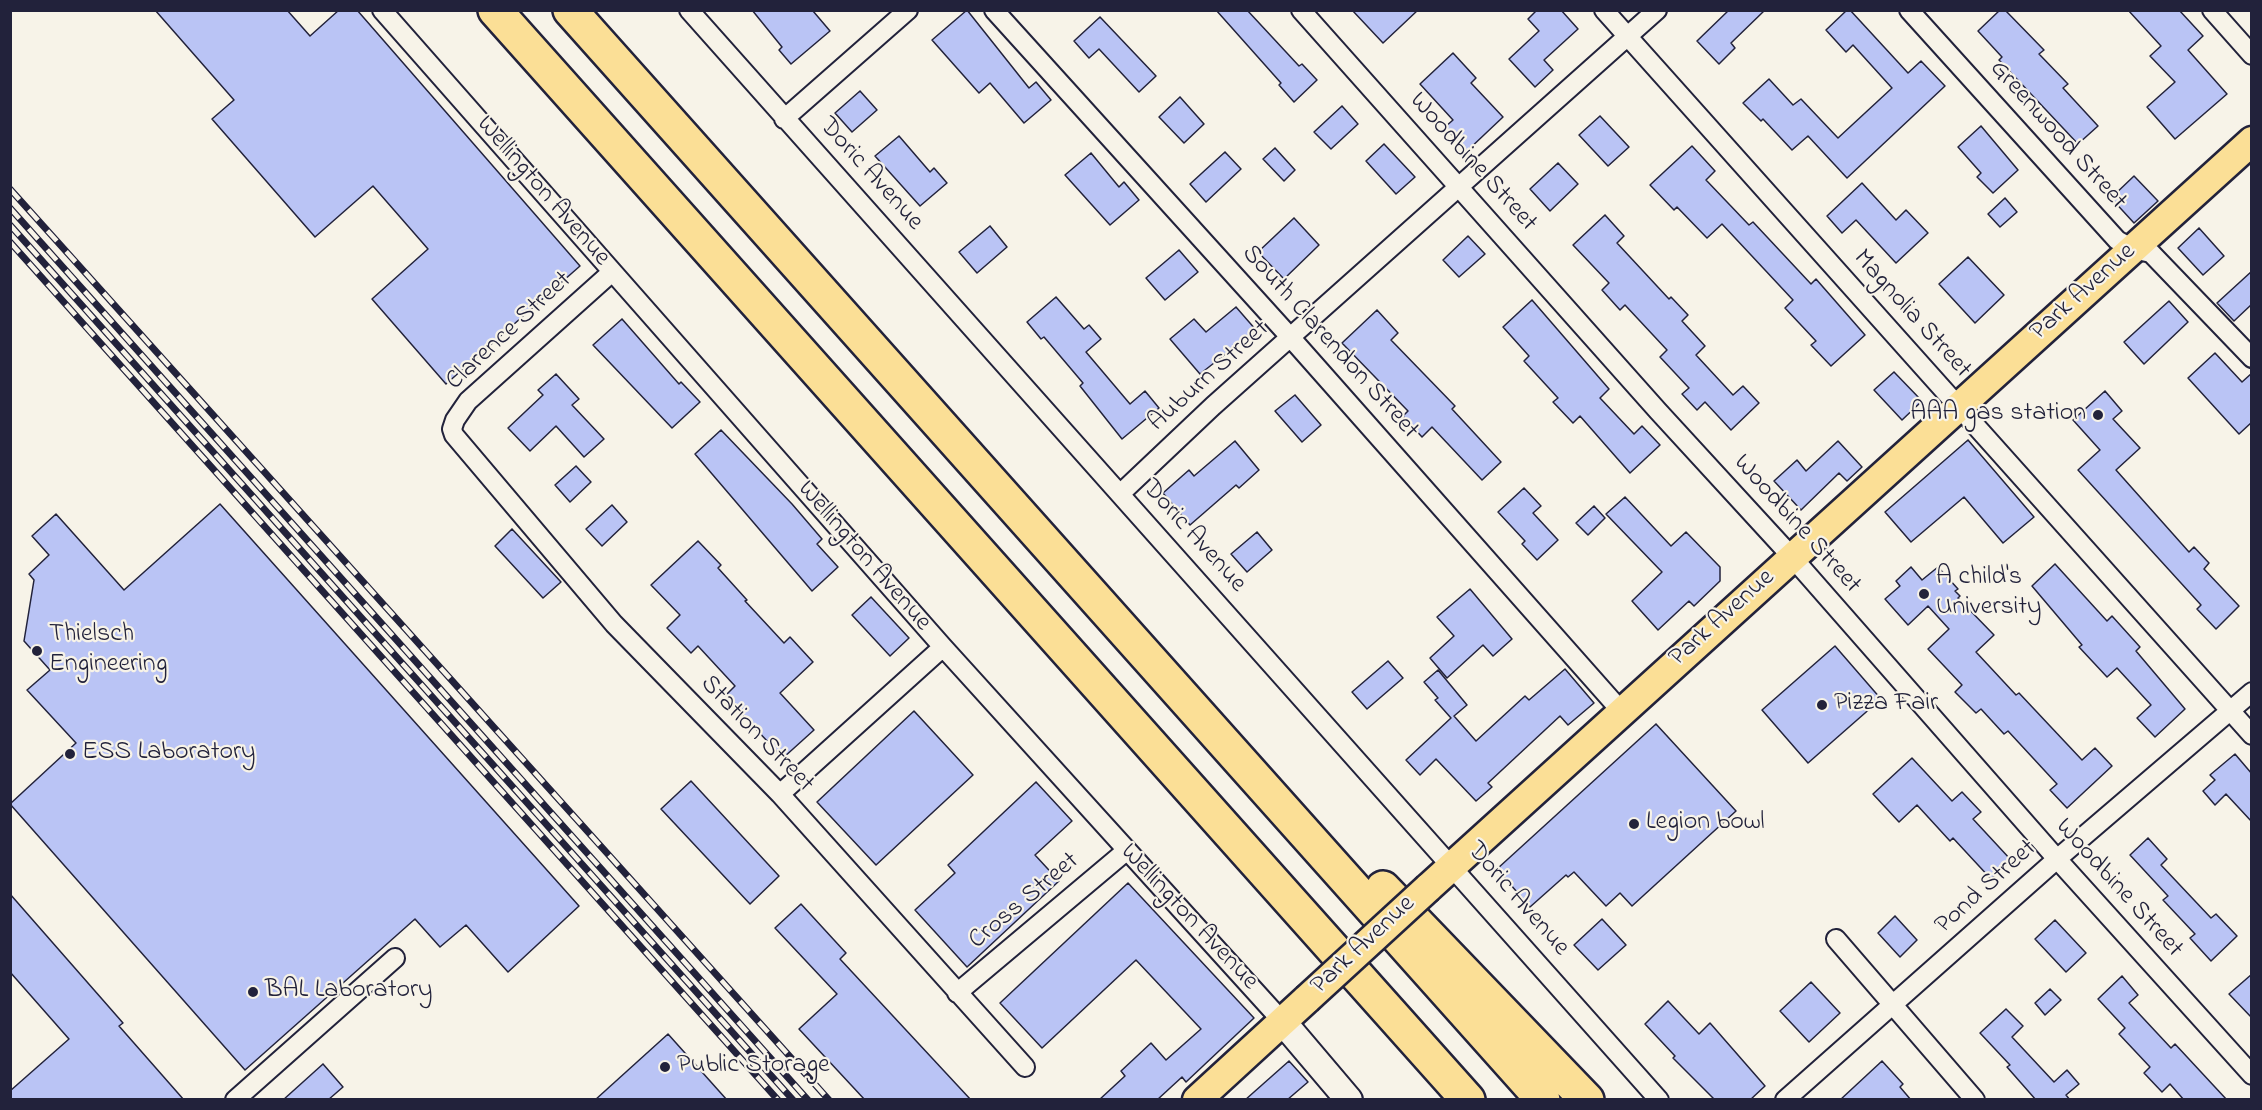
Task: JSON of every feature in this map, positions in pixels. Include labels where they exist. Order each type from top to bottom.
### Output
[{"type":"highway","points":[[495,10],[1468,1100]]},
{"type":"highway","points":[[570,10],[1543,1100]]},
{"type":"highway","points":[[1048,546],[1473,979],[1587,1100]]},
{"type":"main road","name":"Park Avenue","points":[[1197,1100],[2252,141]]},
{"type":"street","name":"Wellington Avenue","points":[[382,10],[943,647],[1282,1021],[1349,1100]]},
{"type":"street","name":"Doric Avenue","points":[[689,10],[1659,1100]]},
{"type":"street","points":[[784,118],[908,10]]},
{"type":"street","name":"South Clarendon Street","points":[[994,10],[1291,338],[1622,712]]},
{"type":"street","name":"Woodbine Street","points":[[1301,10],[1658,411],[1792,557],[2056,859],[2252,1075]]},
{"type":"street","name":"Magnolia Street","points":[[1604,10],[2252,735]]},
{"type":"street","name":"Auburn Street","points":[[1120,494],[1459,186],[1657,10]]},
{"type":"street","name":"Greenwood Street","points":[[1910,10],[2117,240],[2133,249],[2151,253],[2252,358]]},
{"type":"street","points":[[2212,10],[2252,55]]},
{"type":"street","name":"Clarence Street","points":[[454,435],[452,429],[455,420],[468,402],[612,272]]},
{"type":"street","name":"Station Street","points":[[454,435],[614,624],[780,794],[1025,1067]]},
{"type":"street","points":[[780,794],[943,647]]},
{"type":"street","name":"Pond Street","points":[[1785,1100],[2056,859],[2252,692]]},
{"type":"street","name":"Cross Street","points":[[957,993],[1126,851]]},
{"type":"street","points":[[1836,939],[1975,1100]]},
{"type":"street","points":[[237,1099],[395,958]]},
{"type":"building","points":[[155,10],[287,10],[310,36],[339,10],[357,10],[580,266],[446,384],[372,299],[428,249],[373,186],[315,237],[212,119],[234,100]]},
{"type":"building","points":[[752,10],[813,11],[830,31],[791,64],[779,50],[782,47]]},
{"type":"building","points":[[967,10],[1029,88],[1036,82],[1051,100],[1024,123],[990,83],[979,93],[932,40]]},
{"type":"building","points":[[1216,10],[1247,10],[1299,66],[1302,64],[1317,80],[1294,102],[1279,85],[1281,83]]},
{"type":"building","points":[[1352,10],[1418,10],[1383,43]]},
{"type":"building","points":[[1537,10],[1561,10],[1578,29],[1544,60],[1553,70],[1535,87],[1509,59],[1539,31],[1528,19]]},
{"type":"building","points":[[1729,10],[1765,10],[1731,43],[1735,48],[1719,64],[1697,41]]},
{"type":"building","points":[[1847,10],[1850,10],[1908,73],[1921,61],[1945,86],[1847,178],[1808,136],[1792,150],[1763,119],[1761,121],[1743,103],[1769,79],[1793,105],[1801,99],[1838,138],[1892,88],[1853,45],[1846,52],[1826,30]]},
{"type":"building","points":[[2000,10],[2005,10],[2044,50],[2039,54],[2068,84],[2063,88],[2098,126],[2078,144],[1999,60],[2002,57],[1978,31]]},
{"type":"building","points":[[2128,10],[2179,10],[2203,36],[2188,50],[2227,94],[2175,139],[2147,107],[2175,82],[2150,56],[2161,46]]},
{"type":"building","points":[[1100,17],[1156,76],[1139,92],[1099,49],[1089,58],[1074,41]]},
{"type":"building","points":[[1453,53],[1476,78],[1471,83],[1503,117],[1467,151],[1445,127],[1453,120],[1420,84]]},
{"type":"building","points":[[860,91],[877,110],[852,132],[835,113]]},
{"type":"building","points":[[1180,97],[1204,124],[1184,143],[1159,117]]},
{"type":"building","points":[[1342,106],[1358,124],[1331,149],[1314,132]]},
{"type":"building","points":[[1600,116],[1629,147],[1608,166],[1579,135]]},
{"type":"building","points":[[1981,126],[2018,170],[1993,193],[1977,177],[1981,173],[1958,147]]},
{"type":"building","points":[[899,136],[930,172],[934,168],[947,183],[920,206],[875,156]]},
{"type":"building","points":[[1384,144],[1415,177],[1396,194],[1366,161]]},
{"type":"building","points":[[1692,146],[1715,171],[1706,180],[1749,225],[1753,222],[1811,284],[1816,279],[1865,335],[1831,366],[1811,345],[1816,341],[1785,308],[1793,300],[1722,224],[1707,238],[1677,207],[1674,210],[1650,185]]},
{"type":"building","points":[[1275,148],[1295,170],[1284,181],[1263,159]]},
{"type":"building","points":[[1225,152],[1241,169],[1206,202],[1190,184]]},
{"type":"building","points":[[1091,153],[1119,187],[1124,182],[1139,200],[1110,225],[1065,175]]},
{"type":"building","points":[[1558,163],[1578,184],[1550,211],[1530,189]]},
{"type":"building","points":[[2134,176],[2158,201],[2134,223],[2111,198]]},
{"type":"building","points":[[1862,183],[1896,220],[1906,210],[1928,233],[1896,263],[1856,220],[1842,233],[1827,216]]},
{"type":"building","points":[[2005,198],[2017,212],[2000,227],[1988,214]]},
{"type":"building","points":[[1605,215],[1624,236],[1617,243],[1669,299],[1671,297],[1688,315],[1682,321],[1705,346],[1696,355],[1733,395],[1743,386],[1759,403],[1731,430],[1705,402],[1697,410],[1682,394],[1689,388],[1660,357],[1667,350],[1625,305],[1620,310],[1602,290],[1609,283],[1573,245]]},
{"type":"building","points":[[1294,218],[1319,245],[1284,279],[1258,252]]},
{"type":"building","points":[[990,226],[1007,247],[977,273],[959,252]]},
{"type":"building","points":[[2199,228],[2224,256],[2203,275],[2178,248]]},
{"type":"building","points":[[1468,236],[1485,254],[1459,277],[1443,260]]},
{"type":"building","points":[[1179,250],[1198,272],[1165,300],[1146,278]]},
{"type":"building","points":[[1968,257],[2004,295],[1975,323],[1939,284]]},
{"type":"building","points":[[2252,271],[2252,304],[2234,321],[2217,303]]},
{"type":"building","points":[[1056,297],[1084,329],[1089,325],[1101,339],[1086,352],[1130,404],[1145,391],[1159,408],[1122,439],[1080,386],[1083,383],[1044,337],[1041,339],[1027,322]]},
{"type":"building","points":[[1532,300],[1609,389],[1600,398],[1634,434],[1642,426],[1660,445],[1630,473],[1580,416],[1573,423],[1553,402],[1558,398],[1524,361],[1529,356],[1503,327]]},
{"type":"building","points":[[2169,301],[2188,322],[2144,364],[2124,342]]},
{"type":"building","points":[[1236,307],[1256,330],[1200,374],[1170,339],[1194,319],[1206,332]]},
{"type":"building","points":[[1377,310],[1398,333],[1391,340],[1455,406],[1452,409],[1501,462],[1482,480],[1432,427],[1422,437],[1403,416],[1408,411],[1342,343]]},
{"type":"building","points":[[622,319],[679,384],[681,382],[700,402],[672,428],[593,345]]},
{"type":"building","points":[[2215,353],[2242,382],[2252,373],[2252,422],[2239,434],[2188,378]]},
{"type":"building","points":[[1894,372],[1922,401],[1902,420],[1874,390]]},
{"type":"building","points":[[556,374],[579,399],[572,405],[604,439],[584,457],[556,426],[530,451],[508,428],[543,395],[538,390]]},
{"type":"building","points":[[2105,391],[2122,411],[2113,419],[2140,448],[2116,470],[2189,552],[2194,547],[2209,563],[2204,569],[2239,606],[2216,629],[2197,609],[2201,605],[2078,470],[2100,450],[2073,420]]},
{"type":"building","points":[[1295,395],[1321,425],[1302,442],[1275,411]]},
{"type":"building","points":[[721,430],[822,539],[817,544],[838,567],[812,591],[695,454]]},
{"type":"building","points":[[1968,440],[2034,517],[2003,543],[1964,497],[1911,542],[1885,512]]},
{"type":"building","points":[[1235,441],[1259,470],[1239,488],[1236,485],[1190,525],[1163,493],[1189,470],[1194,476]]},
{"type":"building","points":[[1838,441],[1862,467],[1847,481],[1839,473],[1801,510],[1774,481],[1797,460],[1806,471]]},
{"type":"building","points":[[576,466],[591,482],[570,502],[555,485]]},
{"type":"building","points":[[1524,488],[1541,506],[1533,513],[1558,540],[1537,560],[1522,544],[1525,541],[1498,512]]},
{"type":"building","points":[[1625,497],[1671,546],[1686,532],[1720,567],[1720,581],[1694,606],[1689,601],[1658,630],[1632,601],[1662,572],[1606,514]]},
{"type":"building","points":[[220,504],[579,906],[508,972],[466,925],[440,947],[415,919],[245,1070],[10,804],[76,743],[27,690],[50,670],[24,641],[34,580],[29,574],[49,555],[32,536],[56,514],[124,590]]},
{"type":"building","points":[[612,505],[627,522],[602,546],[586,529]]},
{"type":"building","points":[[1594,506],[1605,518],[1588,535],[1576,523]]},
{"type":"building","points":[[512,529],[561,582],[543,598],[495,546]]},
{"type":"building","points":[[1257,532],[1272,550],[1247,572],[1231,554]]},
{"type":"building","points":[[698,541],[721,565],[718,568],[747,600],[745,601],[784,643],[790,637],[813,662],[780,693],[814,730],[783,758],[725,696],[735,686],[698,646],[691,653],[667,628],[680,615],[651,585]]},
{"type":"building","points":[[2055,564],[2107,621],[2112,616],[2140,647],[2136,651],[2185,709],[2155,737],[2137,718],[2151,705],[2117,668],[2107,677],[2079,647],[2082,645],[2032,586]]},
{"type":"building","points":[[1911,567],[1922,580],[1938,567],[1958,589],[1955,591],[1960,596],[1958,598],[1994,635],[1976,652],[2016,695],[2019,693],[2082,760],[2095,748],[2112,766],[2067,808],[2050,790],[2057,784],[2008,731],[2004,734],[1981,709],[1976,713],[1955,692],[1962,685],[1928,649],[1949,629],[1928,606],[1908,625],[1885,599],[1900,586],[1896,581]]},
{"type":"building","points":[[1470,589],[1512,639],[1493,656],[1483,645],[1447,678],[1430,658],[1454,636],[1437,617]]},
{"type":"building","points":[[871,597],[909,638],[890,656],[852,615]]},
{"type":"building","name":"Pizza Fair","points":[[1835,646],[1881,699],[1808,763],[1762,710]]},
{"type":"building","points":[[1388,661],[1403,678],[1367,709],[1352,692]]},
{"type":"building","points":[[1565,669],[1594,703],[1568,725],[1560,716],[1488,783],[1492,787],[1476,801],[1436,759],[1420,775],[1406,760],[1451,718],[1435,700],[1438,698],[1424,682],[1438,670],[1467,705],[1454,716],[1476,741],[1525,696],[1529,700]]},
{"type":"building","points":[[914,711],[973,775],[876,865],[817,802]]},
{"type":"building","name":"Legion bowl","points":[[1656,724],[1736,811],[1632,906],[1620,893],[1606,906],[1574,872],[1568,877],[1566,875],[1530,907],[1497,869]]},
{"type":"building","points":[[2235,754],[2252,774],[2252,822],[2226,794],[2215,805],[2203,791],[2215,780],[2210,775]]},
{"type":"building","points":[[1912,758],[1952,801],[1962,792],[1981,812],[1973,819],[2011,860],[1991,879],[1953,838],[1950,841],[1917,805],[1899,822],[1873,794]]},
{"type":"building","points":[[691,781],[779,876],[750,904],[661,809]]},
{"type":"building","points":[[1036,782],[1072,821],[1035,855],[1059,881],[967,967],[915,910],[955,873],[948,865]]},
{"type":"building","points":[[2148,838],[2167,859],[2161,865],[2211,918],[2216,914],[2237,936],[2211,961],[2190,938],[2195,934],[2163,900],[2168,896],[2130,855]]},
{"type":"building","points":[[1128,883],[1254,1018],[1186,1082],[1182,1077],[1157,1100],[1099,1100],[1125,1076],[1121,1071],[1151,1043],[1166,1060],[1201,1029],[1136,960],[1042,1048],[1000,1003]]},
{"type":"building","points":[[10,894],[123,1023],[119,1026],[184,1100],[10,1100],[10,1091],[69,1039],[10,972]]},
{"type":"building","points":[[801,904],[846,953],[840,959],[971,1100],[865,1100],[799,1029],[837,994],[775,928]]},
{"type":"building","points":[[1895,916],[1917,940],[1900,957],[1878,933]]},
{"type":"building","points":[[1602,919],[1626,945],[1598,970],[1574,945]]},
{"type":"building","points":[[2055,920],[2086,953],[2066,972],[2035,939]]},
{"type":"building","points":[[2252,974],[2252,1018],[2229,994]]},
{"type":"building","points":[[2122,976],[2138,995],[2129,1003],[2171,1048],[2175,1044],[2227,1100],[2184,1100],[2170,1084],[2162,1092],[2144,1073],[2150,1067],[2119,1034],[2125,1028],[2098,999]]},
{"type":"building","points":[[1811,982],[1840,1013],[1809,1042],[1780,1011]]},
{"type":"building","points":[[2050,989],[2061,1000],[2045,1015],[2035,1003]]},
{"type":"building","points":[[1668,1001],[1699,1034],[1710,1023],[1765,1086],[1750,1100],[1715,1100],[1673,1058],[1675,1056],[1645,1024]]},
{"type":"building","points":[[2006,1009],[2023,1026],[2012,1037],[2054,1082],[2067,1070],[2079,1084],[2066,1095],[2070,1100],[2036,1100],[2007,1067],[2010,1065],[1980,1033]]},
{"type":"building","name":"Public Storage","points":[[668,1034],[727,1100],[595,1100]]},
{"type":"building","points":[[1289,1061],[1308,1082],[1287,1100],[1245,1100]]},
{"type":"building","points":[[1882,1061],[1903,1084],[1900,1087],[1911,1100],[1840,1100]]},
{"type":"building","points":[[323,1064],[343,1087],[328,1100],[283,1100]]},
{"type":"railway","points":[[10,189],[829,1100]]},
{"type":"railway","points":[[10,208],[808,1100]]},
{"type":"railway","points":[[10,225],[793,1100]]},
{"type":"railway","points":[[10,242],[778,1100]]},
{"type":"place","name":"AAA gas station","points":[[2098,415]]},
{"type":"place","name":"A child's University","points":[[1924,594]]},
{"type":"place","name":"Thielsch Engineering","points":[[37,651]]},
{"type":"place","name":"Pizza Fair","points":[[1822,705]]},
{"type":"place","name":"ESS Laboratory","points":[[70,754]]},
{"type":"place","name":"Legion bowl","points":[[1634,824]]},
{"type":"place","name":"BAL Laboratory","points":[[253,992]]},
{"type":"place","name":"Public Storage","points":[[665,1067]]}]
